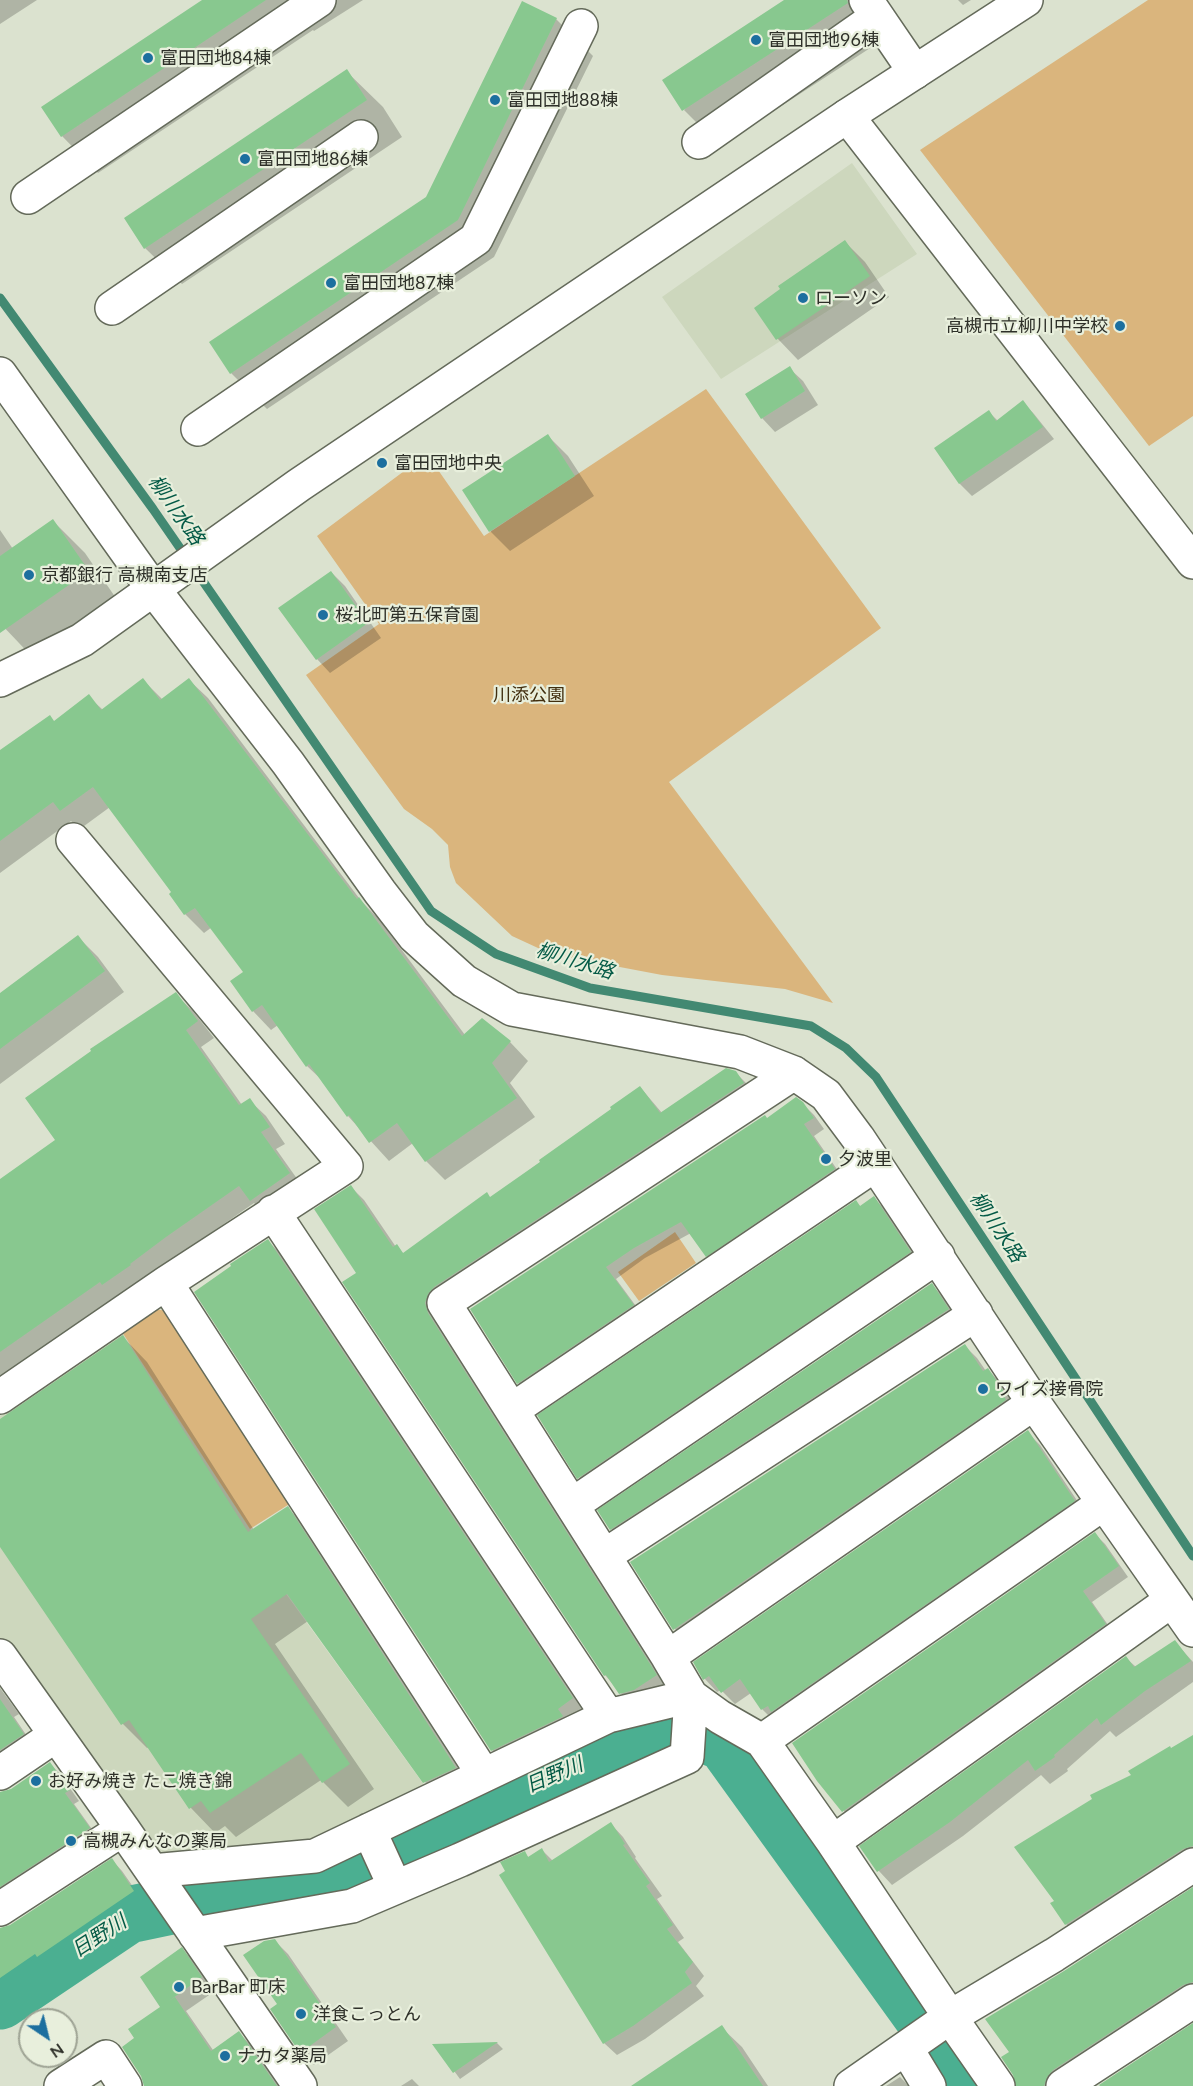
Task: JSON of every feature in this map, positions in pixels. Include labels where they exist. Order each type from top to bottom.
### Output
[{"type":"street","points":[[28,197],[319,0]]},
{"type":"street","points":[[0,680],[82,640],[299,485],[847,116],[1026,0]]},
{"type":"street","points":[[699,142],[871,9],[915,72]]},
{"type":"street","points":[[198,429],[476,238],[581,26]]},
{"type":"street","points":[[847,116],[1193,562]]},
{"type":"street","points":[[112,308],[361,138]]},
{"type":"street","points":[[0,374],[159,586],[380,892],[414,936],[464,981],[512,1009],[740,1052],[794,1073],[826,1095],[876,1164],[1034,1403],[1193,1630]]},
{"type":"street","points":[[0,1397],[166,1283],[346,1166],[73,840]]},
{"type":"street","points":[[794,1073],[444,1303],[691,1696],[720,1717],[762,1742],[832,1842],[947,2019],[998,2086]]},
{"type":"street","points":[[512,1410],[876,1164]]},
{"type":"street","points":[[273,1212],[608,1716]]},
{"type":"street","points":[[572,1505],[938,1256]]},
{"type":"street","points":[[166,1283],[484,1775]]},
{"type":"street","points":[[604,1556],[976,1314]]},
{"type":"street","points":[[668,1657],[1034,1403]]},
{"type":"street","points":[[762,1742],[1104,1503]]},
{"type":"street","points":[[832,1842],[1172,1600]]},
{"type":"street","points":[[0,1656],[123,1829],[300,2086]]},
{"type":"street","points":[[152,1871],[315,1856],[608,1716],[691,1696]]},
{"type":"street","points":[[195,1934],[352,1906],[687,1757],[691,1696]]},
{"type":"street","points":[[0,1773],[56,1735]]},
{"type":"street","points":[[0,1910],[123,1829]]},
{"type":"street","points":[[369,1830],[395,1887]]},
{"type":"street","points":[[851,2086],[947,2019],[1054,1955],[1193,1865]]},
{"type":"street","points":[[1063,2086],[1193,2001]]},
{"type":"street","points":[[910,2045],[929,2086]]},
{"type":"street","points":[[61,2086],[106,2057],[125,2086]]},
{"type":"shaded area","points":[[852,163],[917,254],[721,379],[662,297]]},
{"type":"shaded area","points":[[122,1332],[268,1556],[263,1562],[427,1789],[310,1846],[157,1858],[0,1638],[0,1416]]},
{"type":"green space","name":"高槻市立柳川中学校","points":[[1148,0],[1193,0],[1193,416],[1149,446],[920,150]]},
{"type":"green space","name":"川添公園","points":[[706,389],[881,628],[669,782],[833,1003],[785,989],[662,975],[551,954],[512,936],[456,883],[450,867],[448,845],[432,829],[404,809],[306,675],[379,624],[317,536],[427,454],[484,536]]},
{"type":"green space","points":[[675,1232],[696,1263],[639,1301],[618,1272]]},
{"type":"green space","points":[[154,1309],[168,1311],[291,1503],[250,1529],[122,1332]]},
{"type":"building","name":"富田団地84棟","points":[[202,0],[266,0],[61,137],[41,107]]},
{"type":"building","name":"富田団地96棟","points":[[784,0],[847,0],[848,3],[682,111],[662,80]]},
{"type":"building","points":[[522,1],[557,18],[458,220],[230,374],[209,342],[426,197]]},
{"type":"building","name":"富田団地86棟","points":[[347,69],[367,100],[144,249],[124,218]]},
{"type":"building","name":"ローソン","points":[[845,240],[870,276],[776,340],[754,308],[780,289],[778,286]]},
{"type":"building","points":[[790,366],[805,391],[761,419],[745,394]]},
{"type":"building","points":[[1023,400],[1043,427],[959,484],[934,448],[989,410],[996,421]]},
{"type":"building","points":[[548,434],[575,476],[489,532],[462,490]]},
{"type":"building","points":[[53,519],[89,571],[0,633],[0,556]]},
{"type":"building","name":"桜北町第五保育園","points":[[331,571],[368,623],[316,660],[278,608]]},
{"type":"building","points":[[143,678],[160,700],[189,678],[357,899],[359,897],[462,1036],[482,1018],[511,1041],[492,1063],[517,1098],[425,1162],[397,1123],[369,1143],[309,1064],[306,1067],[262,1005],[252,1012],[230,981],[243,972],[195,908],[184,915],[169,894],[171,892],[93,787],[60,811],[53,802],[0,841],[0,750],[50,715],[54,721],[89,694],[101,710]]},
{"type":"building","points":[[78,935],[105,971],[0,1049],[0,993]]},
{"type":"building","points":[[176,992],[198,1021],[186,1030],[239,1105],[250,1098],[270,1127],[261,1132],[290,1173],[250,1201],[239,1186],[166,1237],[131,1265],[102,1285],[100,1282],[0,1352],[0,1179],[55,1140],[25,1098],[91,1051],[90,1049]]},
{"type":"building","points":[[726,1068],[736,1071],[744,1083],[434,1287],[425,1303],[428,1313],[657,1675],[634,1690],[619,1694],[606,1675],[604,1676],[342,1282],[356,1273],[314,1209],[351,1185],[393,1247],[397,1244],[403,1253],[487,1192],[490,1197],[540,1162],[539,1160],[640,1086],[660,1113]]},
{"type":"building","points":[[796,1097],[803,1102],[814,1118],[804,1124],[835,1169],[706,1257],[681,1222],[634,1248],[606,1267],[634,1305],[517,1384],[470,1309],[765,1115],[767,1118]]},
{"type":"building","points":[[874,1196],[911,1252],[577,1479],[537,1415],[856,1200],[860,1206]]},
{"type":"building","points":[[268,1239],[573,1698],[558,1709],[562,1717],[491,1751],[194,1292],[231,1266],[230,1264]]},
{"type":"building","points":[[932,1283],[949,1309],[610,1530],[597,1510]]},
{"type":"building","points":[[123,1335],[248,1532],[288,1506],[456,1768],[423,1783],[287,1594],[251,1619],[350,1764],[322,1783],[301,1753],[210,1813],[201,1801],[189,1809],[129,1720],[121,1725],[0,1547],[0,1419]]},
{"type":"building","points":[[965,1344],[983,1371],[988,1368],[1004,1392],[1002,1393],[1006,1400],[673,1630],[630,1562]]},
{"type":"building","points":[[1028,1430],[1075,1501],[771,1712],[768,1706],[761,1710],[740,1679],[721,1693],[709,1676],[703,1680],[693,1662]]},
{"type":"building","points":[[1095,1532],[1119,1566],[1083,1591],[1106,1624],[842,1812],[817,1781],[792,1743]]},
{"type":"building","points":[[1175,1640],[1191,1661],[1145,1691],[1101,1725],[1097,1718],[1054,1755],[1055,1757],[1035,1771],[1028,1760],[950,1822],[877,1872],[859,1846],[1126,1656],[1134,1667]]},
{"type":"building","points":[[0,1699],[24,1734],[0,1750]]},
{"type":"building","points":[[1193,1735],[1193,1846],[1183,1849],[1065,1925],[1050,1903],[1054,1901],[1014,1847],[1092,1799],[1090,1795],[1131,1775],[1128,1771]]},
{"type":"building","points":[[50,1762],[70,1790],[65,1793],[90,1828],[0,1887],[0,1792],[11,1789]]},
{"type":"building","points":[[611,1822],[625,1844],[623,1845],[650,1883],[646,1886],[673,1925],[667,1929],[693,1962],[685,1972],[692,1983],[633,2026],[603,2044],[499,1875],[505,1871],[500,1862],[525,1851],[528,1857],[542,1848],[549,1862]]},
{"type":"building","points":[[112,1858],[134,1891],[37,1957],[35,1954],[0,1978],[0,1928],[10,1925]]},
{"type":"building","points":[[1193,1887],[1193,1982],[1183,1985],[1053,2070],[1044,2086],[1016,2086],[1013,2075],[1001,2057],[1009,2052],[985,2019],[1064,1971]]},
{"type":"building","points":[[275,1939],[336,2027],[300,2053],[270,2009],[277,2004],[243,1955],[264,1941]]},
{"type":"building","points":[[182,1947],[202,1977],[169,2001],[175,1997],[211,2051],[239,2031],[277,2086],[144,2086],[141,2076],[122,2047],[134,2038],[128,2029],[160,2007],[140,1977]]},
{"type":"building","points":[[1193,2023],[1193,2086],[1099,2085]]},
{"type":"building","points":[[722,2025],[763,2086],[631,2086],[692,2045]]},
{"type":"building","points":[[498,2042],[453,2073],[432,2044]]},
{"type":"waterway","name":"柳川水路","points":[[0,298],[153,509],[431,911],[496,954],[590,988],[811,1026],[846,1048],[876,1077],[1193,1556]]},
{"type":"waterway","name":"日野川","points":[[0,2001],[128,1915],[328,1873],[405,1842],[648,1735],[686,1727],[725,1743],[970,2086]]},
{"type":"place","name":"富田団地96棟","points":[[756,40]]},
{"type":"place","name":"富田団地84棟","points":[[148,58]]},
{"type":"place","name":"富田団地88棟","points":[[495,100]]},
{"type":"place","name":"富田団地86棟","points":[[245,159]]},
{"type":"place","name":"富田団地87棟","points":[[331,283]]},
{"type":"place","name":"ローソン","points":[[803,298]]},
{"type":"place","name":"高槻市立柳川中学校","points":[[1120,326]]},
{"type":"place","name":"富田団地中央","points":[[382,463]]},
{"type":"place","name":"京都銀行 高槻南支店","points":[[29,575]]},
{"type":"place","name":"桜北町第五保育園","points":[[323,615]]},
{"type":"place","name":"夕波里","points":[[826,1159]]},
{"type":"place","name":"ワイズ接骨院","points":[[983,1389]]},
{"type":"place","name":"お好み焼き たこ焼き錦","points":[[36,1781]]},
{"type":"place","name":"高槻みんなの薬局","points":[[71,1841]]},
{"type":"place","name":"BarBar 町床","points":[[179,1987]]},
{"type":"place","name":"洋食こっとん","points":[[301,2014]]},
{"type":"place","name":"ナカタ薬局","points":[[225,2056]]}]
